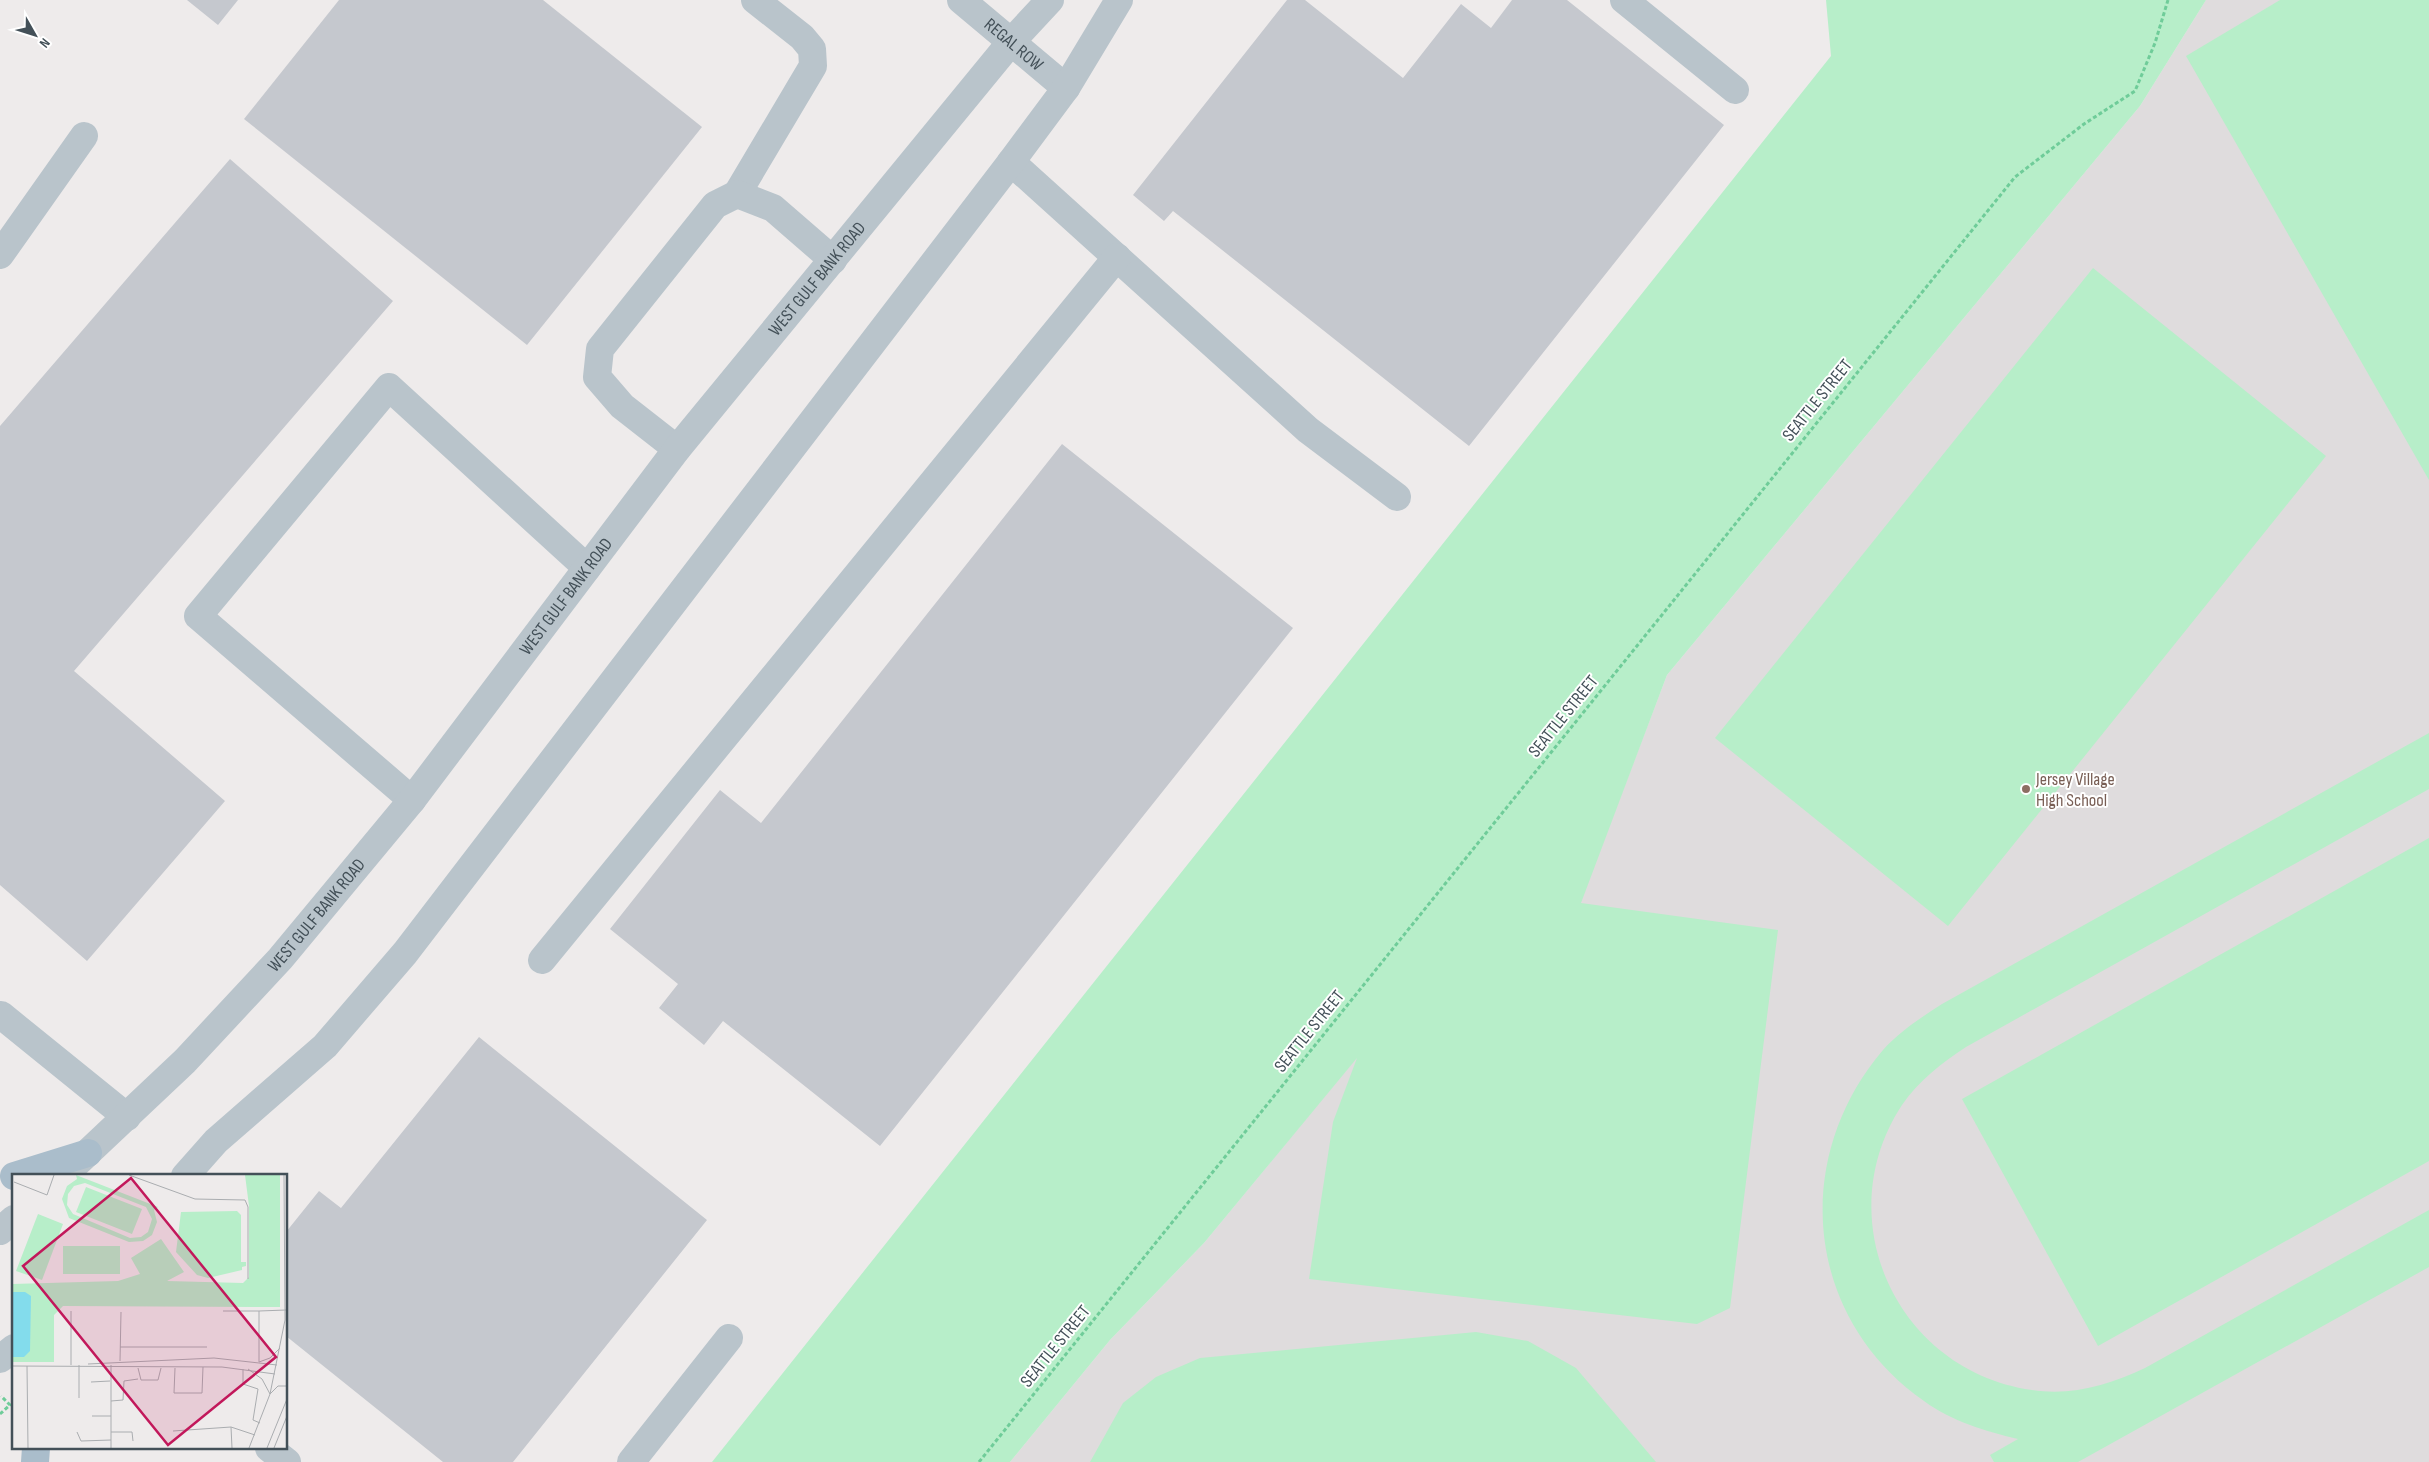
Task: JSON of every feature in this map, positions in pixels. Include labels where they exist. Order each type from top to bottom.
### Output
[{"type":"main road","points":[[21,1174],[88,1154]]},
{"type":"street","points":[[677,449],[622,406],[597,376],[600,349],[726,200],[813,66],[812,49],[802,37],[754,0]]},
{"type":"street","name":"REGAL ROW","points":[[962,0],[1066,88]]},
{"type":"street","name":"WEST GULF BANK ROAD","points":[[65,1174],[127,1118],[185,1061],[280,959],[412,800],[677,449],[1011,42],[1050,0]]},
{"type":"street","points":[[187,1174],[216,1141],[324,1046],[405,953],[1011,162],[1066,88],[1119,0]]},
{"type":"street","points":[[1624,0],[1735,90]]},
{"type":"street","points":[[0,255],[84,136]]},
{"type":"street","points":[[1011,162],[1308,430],[1397,497]]},
{"type":"street","points":[[726,200],[773,208],[833,260]]},
{"type":"street","points":[[542,960],[1116,257]]},
{"type":"street","points":[[412,800],[198,616],[389,387],[587,568]]},
{"type":"street","points":[[0,1016],[127,1118]]},
{"type":"street","points":[[0,1231],[12,1221]]},
{"type":"street","points":[[631,1462],[729,1338]]},
{"type":"street","points":[[0,1359],[12,1350]]},
{"type":"street","points":[[271,1450],[286,1462]]},
{"type":"path","name":"SEATTLE STREET","points":[[979,1462],[2015,177],[2084,124],[2134,91],[2155,43],[2168,0]]},
{"type":"path","points":[[0,1414],[12,1406],[1,1396]]},
{"type":"shaded area","name":"Jersey Village High School","points":[[2206,0],[2429,0],[2429,1462],[1010,1462],[1110,1340],[1204,1243],[1358,1056],[1580,903],[1667,675],[2140,106]]},
{"type":"green space","points":[[1826,0],[2206,0],[2140,106],[1667,675],[1581,903],[1778,930],[1730,1308],[1697,1324],[1309,1279],[1333,1122],[1357,1058],[1204,1243],[1110,1340],[1010,1462],[712,1462],[1831,56]]},
{"type":"green space","points":[[2280,0],[2429,0],[2429,480],[2186,56]]},
{"type":"green space","points":[[2093,268],[2326,456],[1948,926],[1715,738]]},
{"type":"green space","points":[[2429,733],[2429,789],[1966,1047],[1931,1073],[1902,1105],[1881,1149],[1872,1195],[1875,1240],[1888,1283],[1912,1322],[1944,1353],[1985,1377],[2032,1390],[2061,1391],[2090,1388],[2145,1368],[2429,1210],[2429,1267],[2078,1462],[1994,1462],[1990,1455],[2018,1439],[1957,1420],[1945,1414],[1924,1401],[1884,1367],[1854,1326],[1834,1282],[1824,1235],[1824,1187],[1833,1139],[1853,1093],[1890,1043],[1911,1025],[1942,1004]]},
{"type":"green space","points":[[2429,838],[2429,1161],[2098,1346],[1962,1099]]},
{"type":"green space","points":[[1476,1332],[1528,1341],[1576,1368],[1656,1462],[1090,1462],[1123,1403],[1156,1377],[1200,1358]]},
{"type":"building","points":[[187,0],[238,0],[218,25]]},
{"type":"building","points":[[339,0],[543,0],[702,127],[527,345],[244,119]]},
{"type":"building","points":[[1287,0],[1305,0],[1403,78],[1461,4],[1491,28],[1512,0],[1567,0],[1724,125],[1469,446],[1173,211],[1164,221],[1133,195]]},
{"type":"building","points":[[230,159],[393,301],[74,671],[225,801],[87,961],[0,885],[0,426]]},
{"type":"building","points":[[1062,444],[1293,628],[880,1146],[723,1021],[704,1045],[659,1008],[678,984],[610,929],[720,790],[761,823]]},
{"type":"building","points":[[479,1037],[707,1220],[513,1462],[443,1462],[288,1338],[288,1230],[319,1191],[341,1208]]},
{"type":"place","name":"Jersey Village High School","points":[[2026,789]]}]
